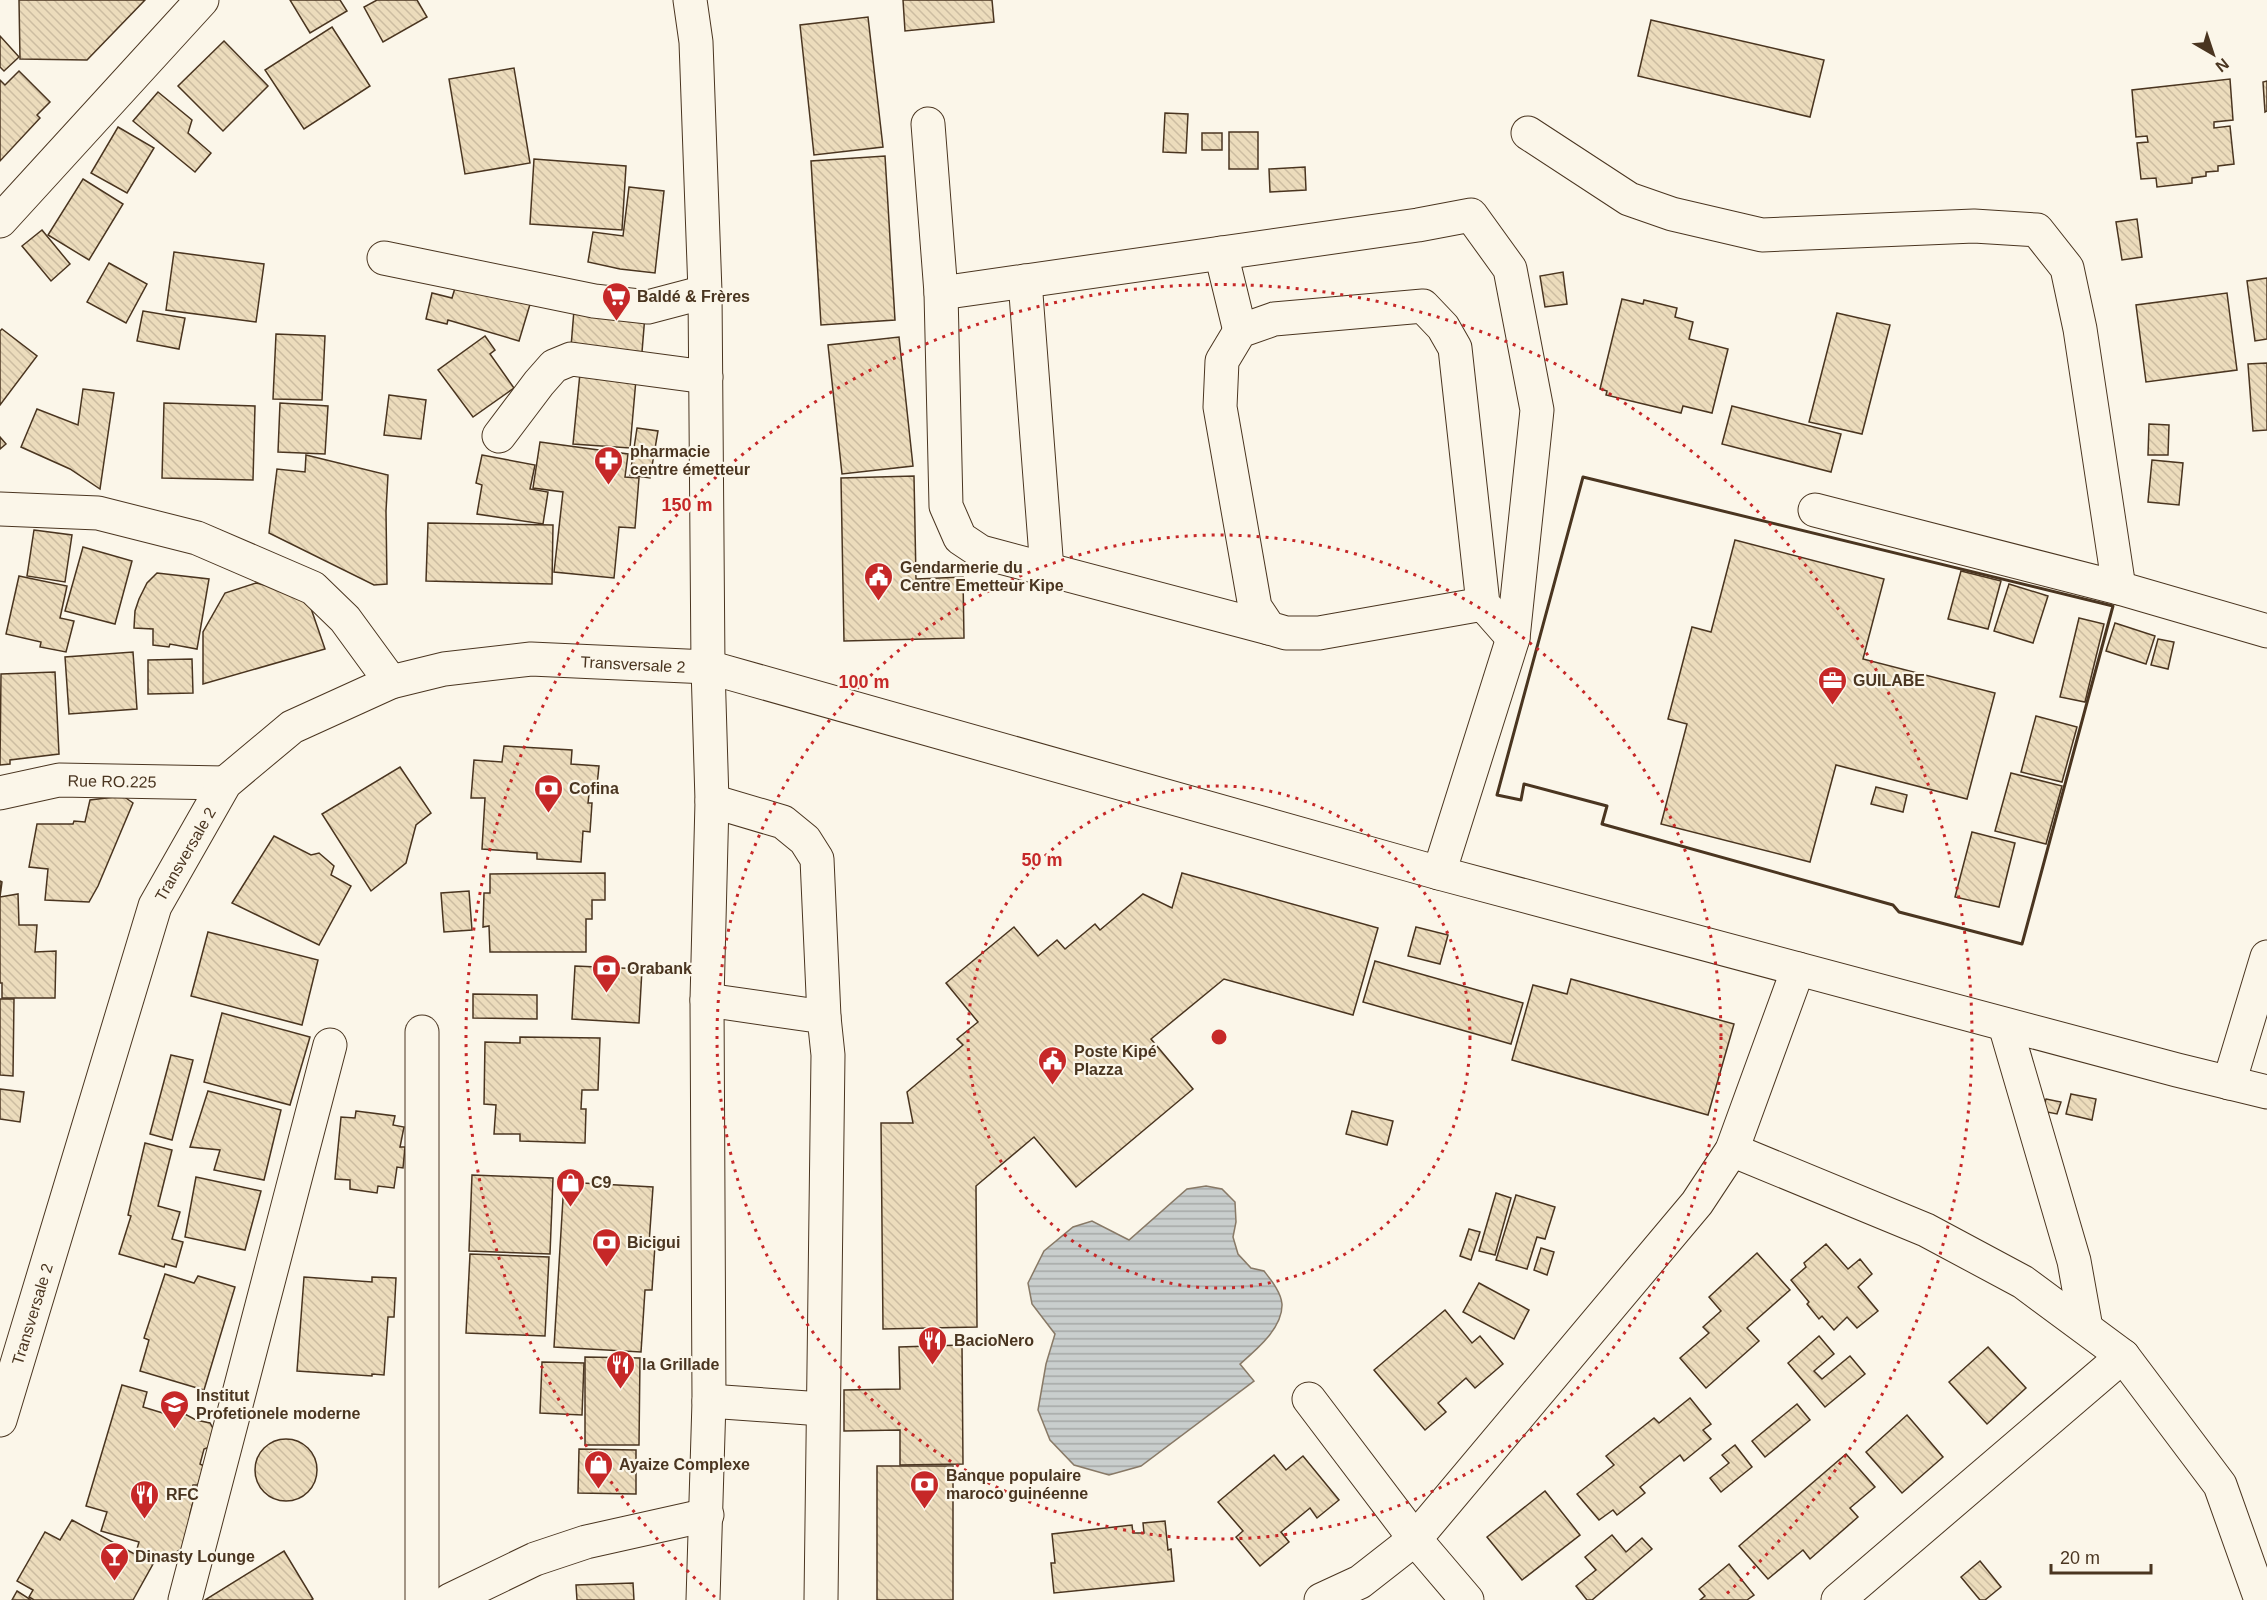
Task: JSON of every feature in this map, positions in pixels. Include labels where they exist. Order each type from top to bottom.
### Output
[{"type":"street","points":[[0,221],[202,0]]},
{"type":"street","points":[[690,0],[696,42],[705,292],[708,667],[712,801],[707,1000],[709,1401],[703,1600]]},
{"type":"street","points":[[928,124],[941,293],[946,506],[960,538],[981,552],[1286,633],[1319,633],[1484,604]]},
{"type":"street","points":[[1528,133],[1629,199],[1672,214],[1762,235],[1974,226],[2037,230],[2067,268],[2080,329],[2119,588]]},
{"type":"street","points":[[941,293],[1471,215],[1510,269],[1537,410],[1513,638],[1439,873]]},
{"type":"street","points":[[1221,253],[1240,331]]},
{"type":"street","points":[[384,258],[594,301],[648,307],[705,292]]},
{"type":"street","points":[[1025,281],[1047,570]]},
{"type":"street","points":[[1269,628],[1256,607],[1220,407],[1222,361],[1240,331],[1274,319],[1423,306],[1443,327],[1455,348],[1484,604],[1513,638]]},
{"type":"street","points":[[499,436],[554,366],[571,359],[706,377]]},
{"type":"street","points":[[0,509],[98,513],[131,521],[197,538],[302,583],[313,588],[345,619],[392,682]]},
{"type":"street","points":[[1815,510],[2119,588],[2267,631]]},
{"type":"street","name":"Transversale 2","points":[[0,1420],[155,906],[225,783],[292,727],[392,682],[444,669],[531,659],[708,667],[1439,873],[2005,1025],[2267,1092]]},
{"type":"street","name":"Rue RO.225","points":[[0,793],[59,780],[225,783]]},
{"type":"street","points":[[712,801],[783,822],[805,840],[817,859],[824,1017],[828,1055],[821,1600]]},
{"type":"street","points":[[2229,1083],[2267,957]]},
{"type":"street","points":[[1321,1600],[1360,1582],[1415,1539],[1697,1203],[1732,1150],[1798,969]]},
{"type":"street","points":[[707,1000],[824,1017]]},
{"type":"street","points":[[2005,1025],[2074,1261],[2086,1328]]},
{"type":"street","points":[[422,1032],[422,1600]]},
{"type":"street","points":[[185,1600],[330,1045]]},
{"type":"street","points":[[1732,1150],[1926,1230],[2023,1282],[2123,1356],[2220,1485],[2261,1600]]},
{"type":"street","points":[[1838,1600],[2123,1356]]},
{"type":"street","points":[[1309,1399],[1415,1539],[1467,1600]]},
{"type":"street","points":[[709,1401],[822,1409]]},
{"type":"street","points":[[450,1600],[535,1559],[585,1542],[707,1515]]},
{"type":"shaded area","points":[[1206,1186],[1222,1189],[1235,1202],[1236,1222],[1233,1237],[1238,1254],[1251,1268],[1264,1271],[1280,1295],[1282,1304],[1278,1322],[1261,1345],[1240,1364],[1254,1381],[1141,1466],[1109,1475],[1074,1465],[1050,1440],[1038,1410],[1046,1364],[1055,1334],[1032,1304],[1028,1283],[1044,1251],[1073,1227],[1092,1221],[1129,1240],[1187,1189]]},
{"type":"building","points":[[19,0],[145,0],[87,60],[20,59]]},
{"type":"building","points":[[290,0],[340,0],[347,11],[310,33]]},
{"type":"building","points":[[377,0],[417,0],[427,17],[383,42],[364,7]]},
{"type":"building","points":[[903,0],[992,0],[994,22],[905,31]]},
{"type":"building","points":[[868,17],[883,147],[814,155],[800,25]]},
{"type":"building","points":[[1651,20],[1824,60],[1810,117],[1638,76]]},
{"type":"building","points":[[332,27],[370,86],[304,129],[265,70]]},
{"type":"building","points":[[0,36],[19,57],[4,71],[0,67]]},
{"type":"building","points":[[224,41],[268,86],[223,131],[178,86]]},
{"type":"building","points":[[514,68],[530,163],[465,174],[449,79]]},
{"type":"building","points":[[19,71],[50,102],[37,115],[40,118],[0,161],[0,80],[5,85]]},
{"type":"building","points":[[2230,79],[2233,120],[2214,122],[2214,128],[2230,126],[2234,164],[2218,166],[2218,171],[2206,172],[2206,176],[2192,178],[2192,183],[2157,187],[2156,178],[2141,179],[2137,143],[2148,142],[2147,136],[2136,137],[2132,90]]},
{"type":"building","points":[[2267,81],[2267,111],[2265,112],[2263,82]]},
{"type":"building","points":[[158,92],[192,120],[188,133],[211,153],[195,172],[133,121]]},
{"type":"building","points":[[1165,113],[1188,114],[1186,153],[1163,152]]},
{"type":"building","points":[[118,127],[154,148],[127,193],[91,173]]},
{"type":"building","points":[[1229,132],[1258,132],[1258,169],[1229,169]]},
{"type":"building","points":[[1202,133],[1222,133],[1222,150],[1202,150]]},
{"type":"building","points":[[885,156],[895,320],[821,325],[811,161]]},
{"type":"building","points":[[534,159],[626,166],[622,230],[530,224]]},
{"type":"building","points":[[1305,167],[1306,190],[1270,192],[1269,169]]},
{"type":"building","points":[[83,179],[123,204],[89,260],[48,235]]},
{"type":"building","points":[[629,187],[664,191],[655,273],[588,262],[593,232],[623,236]]},
{"type":"building","points":[[2137,219],[2142,257],[2122,260],[2116,222]]},
{"type":"building","points":[[42,230],[70,264],[51,281],[22,246]]},
{"type":"building","points":[[174,252],[264,264],[256,322],[166,310]]},
{"type":"building","points":[[109,263],[147,284],[126,323],[87,302]]},
{"type":"building","points":[[1563,272],[1567,304],[1545,307],[1540,276]]},
{"type":"building","points":[[458,278],[531,301],[519,341],[448,320],[447,324],[426,319],[432,293],[452,298]]},
{"type":"building","points":[[2267,278],[2267,339],[2255,341],[2247,281]]},
{"type":"building","points":[[2227,293],[2237,370],[2146,382],[2136,305]]},
{"type":"building","points":[[1622,299],[1643,304],[1644,300],[1677,308],[1675,317],[1693,322],[1689,339],[1728,349],[1712,413],[1683,406],[1681,413],[1606,395],[1607,391],[1600,389]]},
{"type":"building","points":[[574,310],[645,315],[642,352],[571,347]]},
{"type":"building","points":[[143,311],[185,318],[179,349],[137,341]]},
{"type":"building","points":[[1837,313],[1890,325],[1862,434],[1809,422]]},
{"type":"building","points":[[2,329],[37,356],[0,405],[0,331]]},
{"type":"building","points":[[276,334],[325,336],[322,400],[273,399]]},
{"type":"building","points":[[485,336],[495,350],[490,354],[514,388],[473,417],[438,370]]},
{"type":"building","points":[[899,337],[913,466],[842,474],[828,345]]},
{"type":"building","points":[[581,363],[637,368],[630,448],[573,444]]},
{"type":"building","points":[[2267,363],[2267,430],[2253,431],[2248,364]]},
{"type":"building","points":[[83,389],[114,393],[100,489],[70,469],[21,447],[37,409],[78,425]]},
{"type":"building","points":[[389,395],[426,400],[421,439],[384,435]]},
{"type":"building","points":[[164,403],[255,406],[253,480],[162,478]]},
{"type":"building","points":[[280,403],[328,406],[325,454],[278,452]]},
{"type":"building","points":[[1732,406],[1841,434],[1831,472],[1722,444]]},
{"type":"building","points":[[2149,424],[2169,425],[2168,455],[2148,455]]},
{"type":"building","points":[[637,428],[658,431],[650,478],[630,475]]},
{"type":"building","points":[[0,437],[6,444],[0,449]]},
{"type":"building","points":[[540,442],[628,454],[625,477],[639,478],[635,528],[619,527],[614,578],[554,572],[563,492],[533,488]]},
{"type":"building","points":[[306,455],[388,475],[387,584],[374,585],[269,533],[277,469],[305,472]]},
{"type":"building","points":[[482,455],[535,465],[530,489],[548,492],[543,524],[477,514],[482,485],[476,483]]},
{"type":"building","points":[[2152,460],[2183,463],[2179,505],[2148,502]]},
{"type":"building","points":[[914,476],[916,579],[963,577],[964,638],[844,641],[841,478]]},
{"type":"building","points":[[428,523],[553,525],[552,584],[426,581]]},
{"type":"building","points":[[34,530],[72,535],[65,582],[27,576]]},
{"type":"building","name":"GUILABE","points":[[1735,540],[1884,579],[1863,659],[1995,693],[1967,799],[1836,765],[1810,862],[1661,824],[1687,724],[1668,719],[1692,627],[1711,632]]},
{"type":"building","points":[[83,547],[132,561],[115,624],[65,611]]},
{"type":"building","points":[[1961,571],[2001,581],[1988,629],[1948,619]]},
{"type":"building","points":[[157,573],[209,579],[197,649],[170,644],[169,647],[153,645],[153,629],[134,628],[135,611],[139,599],[147,583]]},
{"type":"building","points":[[19,576],[67,586],[60,618],[74,621],[66,652],[40,647],[41,642],[6,634]]},
{"type":"building","points":[[256,583],[306,594],[325,649],[203,684],[203,632],[225,593]]},
{"type":"building","points":[[2009,584],[2048,596],[2033,643],[1994,631]]},
{"type":"building","points":[[2079,618],[2104,624],[2085,702],[2060,697]]},
{"type":"building","points":[[2115,623],[2155,636],[2146,664],[2106,651]]},
{"type":"building","points":[[2158,639],[2174,642],[2168,669],[2151,665]]},
{"type":"building","points":[[133,652],[137,709],[69,714],[65,657]]},
{"type":"building","points":[[192,659],[193,693],[148,694],[148,660]]},
{"type":"building","points":[[55,672],[59,754],[10,760],[10,764],[0,765],[1,674]]},
{"type":"building","points":[[2036,716],[2077,727],[2062,782],[2021,772]]},
{"type":"building","points":[[504,746],[572,750],[571,764],[599,766],[596,795],[589,794],[588,803],[592,803],[590,832],[583,831],[581,862],[537,859],[537,853],[482,849],[485,798],[471,798],[474,760],[502,762]]},
{"type":"building","points":[[400,767],[431,813],[416,825],[406,863],[371,891],[322,814]]},
{"type":"building","points":[[2011,773],[2062,786],[2046,844],[1995,831]]},
{"type":"building","points":[[1876,787],[1907,795],[1903,812],[1871,804]]},
{"type":"building","points":[[123,796],[133,803],[89,902],[45,900],[48,869],[29,867],[37,824],[85,822],[90,800]]},
{"type":"building","points":[[1972,832],[2015,843],[1999,907],[1955,897]]},
{"type":"building","points":[[274,836],[311,855],[319,853],[334,866],[331,875],[351,886],[319,945],[232,903]]},
{"type":"building","points":[[605,873],[605,900],[592,900],[592,919],[586,919],[586,952],[490,952],[489,926],[483,927],[484,893],[490,893],[490,874]]},
{"type":"building","points":[[1182,873],[1378,928],[1353,1015],[1224,979],[1151,1039],[1193,1089],[1076,1187],[1034,1137],[976,1186],[977,1327],[883,1329],[881,1123],[913,1123],[907,1092],[963,1045],[957,1039],[978,1022],[946,983],[1014,927],[1038,956],[1057,940],[1065,949],[1095,924],[1100,930],[1143,894],[1172,908]]},
{"type":"building","points":[[469,891],[472,930],[444,932],[441,893]]},
{"type":"building","points":[[18,894],[19,925],[37,925],[35,952],[56,951],[55,998],[2,998],[0,897]]},
{"type":"building","points":[[1416,927],[1448,935],[1440,964],[1408,956]]},
{"type":"building","points":[[208,932],[318,960],[302,1025],[191,996]]},
{"type":"building","points":[[1375,961],[1523,1003],[1511,1044],[1363,1002]]},
{"type":"building","points":[[575,966],[642,969],[639,1023],[572,1019]]},
{"type":"building","points":[[1571,979],[1734,1024],[1708,1115],[1512,1060],[1533,985],[1567,994]]},
{"type":"building","points":[[473,994],[537,995],[537,1019],[473,1018]]},
{"type":"building","points":[[0,999],[14,999],[13,1076],[0,1075]]},
{"type":"building","points":[[222,1013],[310,1037],[290,1105],[204,1082]]},
{"type":"building","points":[[520,1037],[600,1038],[598,1090],[582,1090],[581,1109],[586,1109],[585,1143],[520,1141],[520,1134],[494,1134],[496,1105],[484,1104],[485,1042],[520,1043]]},
{"type":"building","points":[[171,1055],[193,1060],[172,1140],[150,1134]]},
{"type":"building","points":[[0,1089],[24,1092],[20,1122],[0,1119]]},
{"type":"building","points":[[208,1091],[281,1110],[264,1180],[214,1170],[220,1150],[190,1147]]},
{"type":"building","points":[[2071,1094],[2096,1099],[2092,1120],[2066,1114]]},
{"type":"building","points":[[2046,1099],[2061,1102],[2057,1114],[2042,1111]]},
{"type":"building","points":[[356,1111],[395,1116],[393,1125],[404,1127],[400,1147],[405,1147],[403,1168],[397,1167],[394,1188],[378,1186],[377,1193],[350,1189],[350,1180],[335,1179],[341,1117],[355,1118]]},
{"type":"building","points":[[1352,1111],[1393,1121],[1387,1145],[1346,1134]]},
{"type":"building","points":[[145,1143],[172,1150],[158,1206],[180,1212],[172,1239],[183,1242],[176,1267],[165,1264],[164,1267],[119,1254],[131,1216],[128,1215]]},
{"type":"building","points":[[472,1175],[553,1178],[550,1254],[469,1251]]},
{"type":"building","points":[[196,1177],[261,1191],[245,1250],[185,1237]]},
{"type":"building","name":"Bicigui","points":[[564,1182],[653,1187],[649,1244],[655,1245],[652,1290],[645,1290],[641,1352],[554,1347]]},
{"type":"building","points":[[1496,1193],[1511,1198],[1495,1255],[1479,1251]]},
{"type":"building","points":[[1516,1195],[1555,1207],[1545,1239],[1537,1237],[1527,1269],[1496,1260]]},
{"type":"building","points":[[1469,1229],[1480,1232],[1471,1260],[1460,1256]]},
{"type":"building","points":[[1826,1244],[1848,1269],[1860,1259],[1872,1274],[1858,1287],[1878,1311],[1857,1328],[1847,1317],[1834,1330],[1822,1316],[1819,1319],[1791,1280],[1806,1267],[1804,1263]]},
{"type":"building","points":[[1541,1248],[1554,1252],[1547,1275],[1534,1270]]},
{"type":"building","points":[[1757,1253],[1790,1290],[1747,1328],[1759,1341],[1706,1388],[1680,1358],[1709,1333],[1703,1327],[1721,1311],[1709,1297]]},
{"type":"building","points":[[470,1254],[549,1257],[545,1336],[466,1333]]},
{"type":"building","points":[[165,1274],[194,1283],[198,1276],[235,1287],[204,1390],[140,1371],[149,1340],[144,1338]]},
{"type":"building","points":[[304,1277],[372,1282],[372,1277],[396,1278],[394,1317],[388,1317],[384,1375],[297,1371]]},
{"type":"building","points":[[1479,1283],[1529,1310],[1514,1339],[1463,1312]]},
{"type":"building","points":[[1445,1310],[1472,1343],[1480,1336],[1503,1364],[1475,1388],[1466,1378],[1438,1403],[1446,1412],[1425,1430],[1374,1370]]},
{"type":"building","points":[[1819,1336],[1834,1354],[1814,1371],[1822,1379],[1850,1356],[1865,1374],[1825,1407],[1788,1363]]},
{"type":"building","points":[[962,1345],[963,1464],[900,1465],[900,1430],[844,1431],[844,1390],[900,1389],[899,1347]]},
{"type":"building","points":[[1988,1347],[2026,1388],[1987,1424],[1949,1382]]},
{"type":"building","points":[[585,1357],[640,1358],[639,1445],[585,1445]]},
{"type":"building","points":[[542,1362],[584,1363],[582,1415],[540,1413]]},
{"type":"building","points":[[122,1385],[147,1392],[143,1407],[176,1417],[177,1414],[183,1413],[196,1420],[210,1423],[214,1430],[210,1447],[204,1449],[200,1464],[204,1466],[198,1485],[193,1485],[190,1496],[194,1498],[183,1548],[170,1556],[137,1549],[139,1542],[101,1531],[107,1512],[86,1506]]},
{"type":"building","points":[[1690,1398],[1711,1424],[1703,1430],[1711,1439],[1684,1461],[1680,1455],[1640,1487],[1645,1493],[1617,1515],[1613,1510],[1599,1520],[1577,1494],[1614,1465],[1606,1456],[1654,1418],[1659,1423]]},
{"type":"building","points":[[1797,1404],[1810,1420],[1765,1457],[1752,1441]]},
{"type":"building","points":[[1907,1415],[1943,1457],[1902,1493],[1866,1452]]},
{"type":"building","points":[[280,1439],[292,1439],[308,1448],[315,1458],[317,1470],[315,1482],[308,1492],[292,1501],[280,1501],[269,1496],[260,1487],[255,1476],[255,1464],[260,1453],[269,1444]]},
{"type":"building","points":[[1735,1445],[1752,1467],[1721,1492],[1710,1478],[1729,1463],[1722,1455]]},
{"type":"building","points":[[579,1449],[636,1450],[636,1494],[578,1493]]},
{"type":"building","points":[[1846,1454],[1875,1487],[1850,1508],[1858,1517],[1810,1559],[1803,1550],[1768,1579],[1739,1546]]},
{"type":"building","points":[[1274,1455],[1286,1470],[1303,1456],[1339,1500],[1317,1518],[1310,1508],[1281,1532],[1289,1542],[1260,1566],[1236,1537],[1243,1531],[1218,1502]]},
{"type":"building","points":[[877,1466],[953,1466],[953,1600],[877,1600]]},
{"type":"building","points":[[1545,1491],[1580,1535],[1522,1580],[1487,1537]]},
{"type":"building","points":[[72,1520],[153,1564],[133,1600],[34,1600],[29,1597],[33,1590],[17,1581],[45,1532],[60,1540]]},
{"type":"building","points":[[1165,1521],[1174,1581],[1054,1593],[1051,1563],[1055,1563],[1052,1534],[1132,1525],[1133,1533],[1144,1533],[1143,1523]]},
{"type":"building","points":[[1612,1535],[1626,1552],[1642,1538],[1652,1549],[1592,1600],[1587,1600],[1576,1586],[1596,1570],[1585,1557]]},
{"type":"building","points":[[284,1551],[313,1599],[205,1600]]},
{"type":"building","points":[[1980,1561],[2001,1587],[1985,1600],[1980,1600],[1961,1577]]},
{"type":"building","points":[[1729,1564],[1754,1595],[1747,1600],[1700,1600],[1705,1596],[1699,1589]]},
{"type":"building","points":[[633,1583],[634,1600],[577,1600],[576,1585]]},
{"type":"building","points":[[17,1591],[31,1600],[12,1600]]},
{"type":"wall","points":[[1583,477],[2113,606],[2022,944],[1899,912],[1893,905],[1602,824],[1607,806],[1524,784],[1521,800],[1497,795],[1583,477]]},
{"type":"place","name":"Baldé & Frères","points":[[616,322]]},
{"type":"place","name":"pharmacie centre émetteur","points":[[609,486]]},
{"type":"place","name":"Gendarmerie du Centre Emetteur Kipe","points":[[879,602]]},
{"type":"place","name":"GUILABE","points":[[1832,706]]},
{"type":"place","name":"Cofina","points":[[548,814]]},
{"type":"place","name":"Orabank","points":[[606,994]]},
{"type":"place","name":"Poste Kipé Plazza","points":[[1053,1086]]},
{"type":"place","name":"C9","points":[[570,1208]]},
{"type":"place","name":"Bicigui","points":[[606,1268]]},
{"type":"place","name":"BacioNero","points":[[933,1366]]},
{"type":"place","name":"la Grillade","points":[[621,1390]]},
{"type":"place","name":"Institut Profetionele moderne","points":[[175,1430]]},
{"type":"place","name":"Ayaize Complexe","points":[[598,1490]]},
{"type":"place","name":"Banque populaire maroco guinéenne","points":[[925,1510]]},
{"type":"place","name":"RFC","points":[[145,1520]]},
{"type":"place","name":"Dinasty Lounge","points":[[114,1582]]}]
